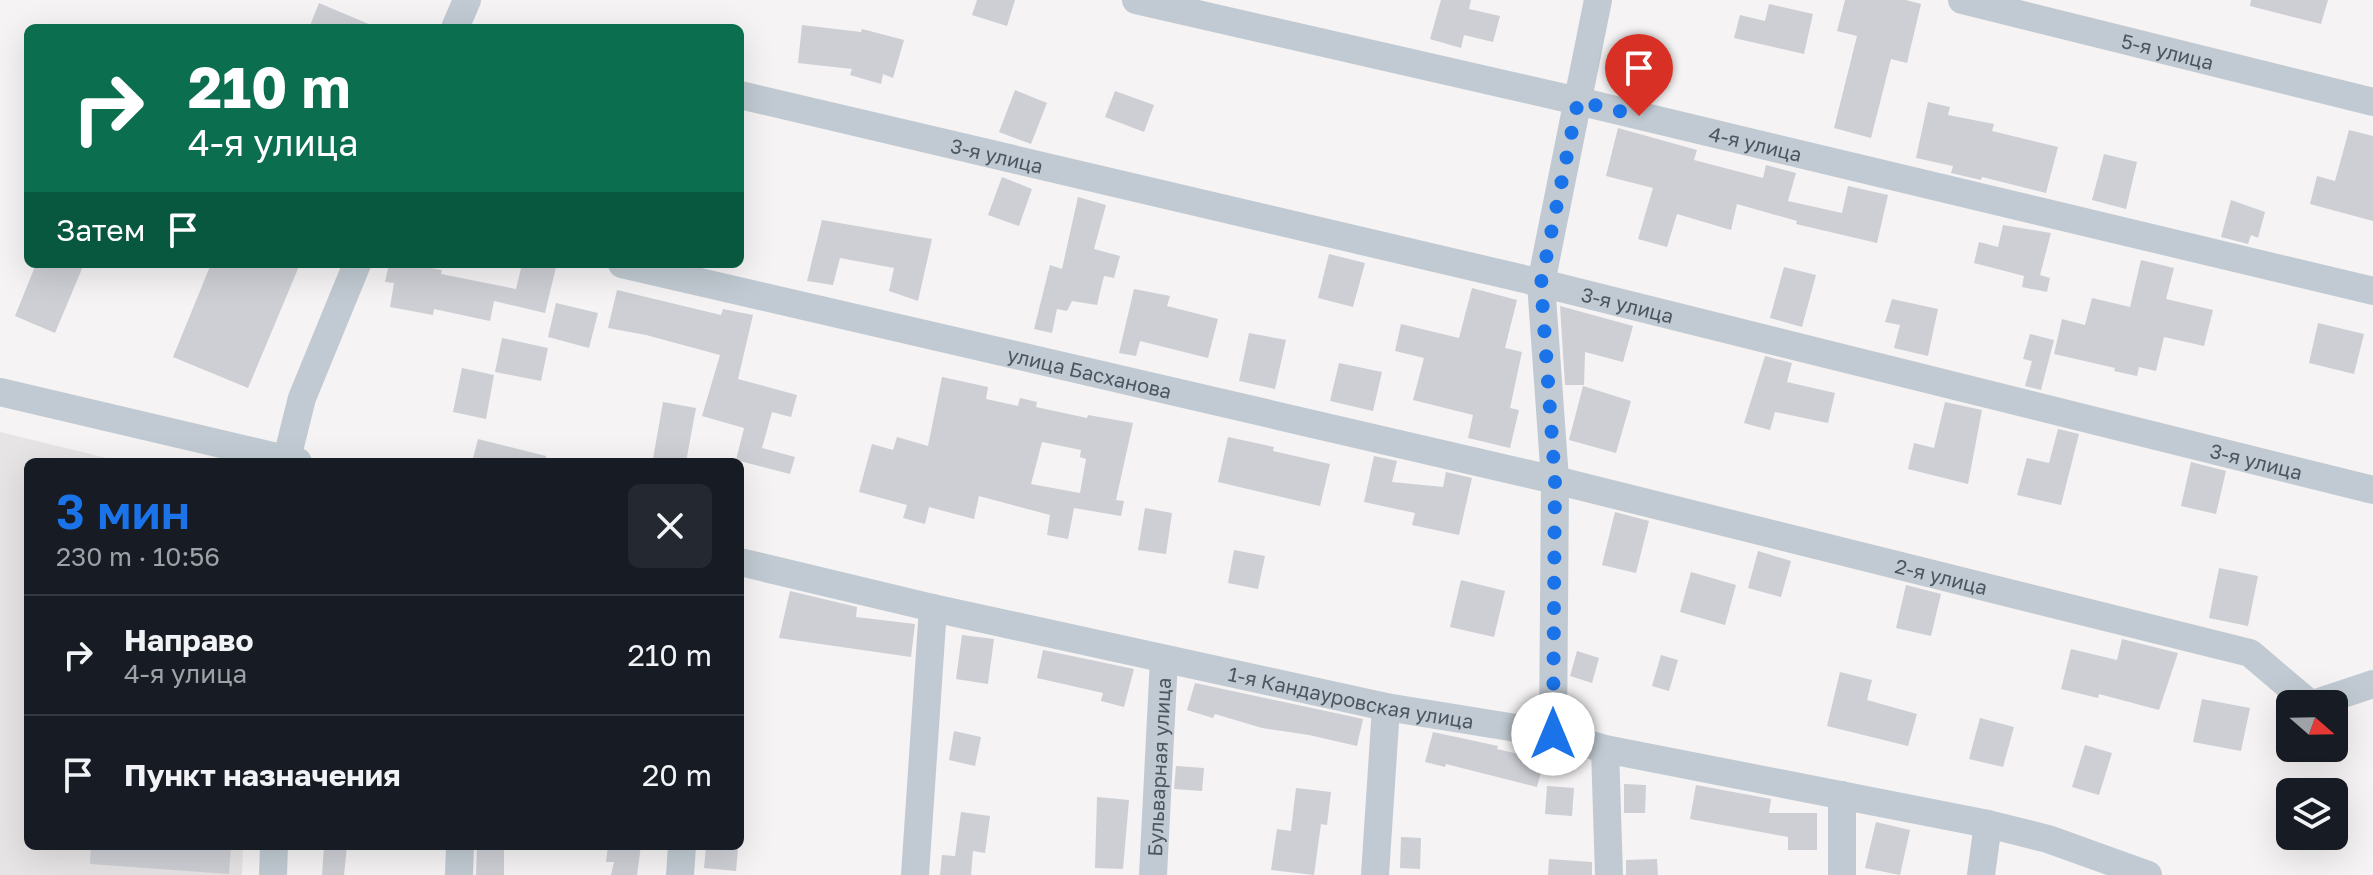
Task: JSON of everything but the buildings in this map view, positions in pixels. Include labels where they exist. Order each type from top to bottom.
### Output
[{"type":"street","points":[[457,24],[467,0]]},
{"type":"street","name":"4-я улица","points":[[1136,0],[1578,101],[2373,291]]},
{"type":"street","points":[[1553,734],[1555,480],[1541,283],[1598,0]]},
{"type":"street","name":"5-я улица","points":[[1962,0],[2373,102]]},
{"type":"street","name":"3-я улица","points":[[744,96],[1541,283],[2373,490]]},
{"type":"street","points":[[291,458],[302,398],[355,268]]},
{"type":"street","name":"улица Басханова","points":[[639,268],[1555,480]]},
{"type":"street","points":[[0,392],[277,458]]},
{"type":"street","name":"2-я улица","points":[[1555,480],[2250,653],[2295,690]]},
{"type":"street","name":"1-я Кандауровская улица","points":[[744,563],[933,608],[1386,707],[1553,734],[1605,749],[1988,824],[2048,839],[2148,875]]},
{"type":"street","points":[[915,875],[933,608]]},
{"type":"street","name":"Бульварная улица","points":[[1153,875],[1164,659]]},
{"type":"street","name":"2-я улица","points":[[2348,692],[2373,684]]},
{"type":"street","points":[[1375,875],[1386,707]]},
{"type":"street","points":[[1605,749],[1609,875]]},
{"type":"street","points":[[1842,795],[1842,875]]},
{"type":"street","points":[[1981,875],[1988,824]]},
{"type":"street","points":[[273,875],[274,850]]},
{"type":"street","points":[[459,875],[460,850]]},
{"type":"street","points":[[680,875],[682,850]]},
{"type":"shaded area","points":[[0,432],[107,458],[24,458],[24,850],[243,850],[242,875],[0,875]]},
{"type":"route","points":[[1553,734],[1555,480],[1541,283],[1578,101],[1639,116]]}]
